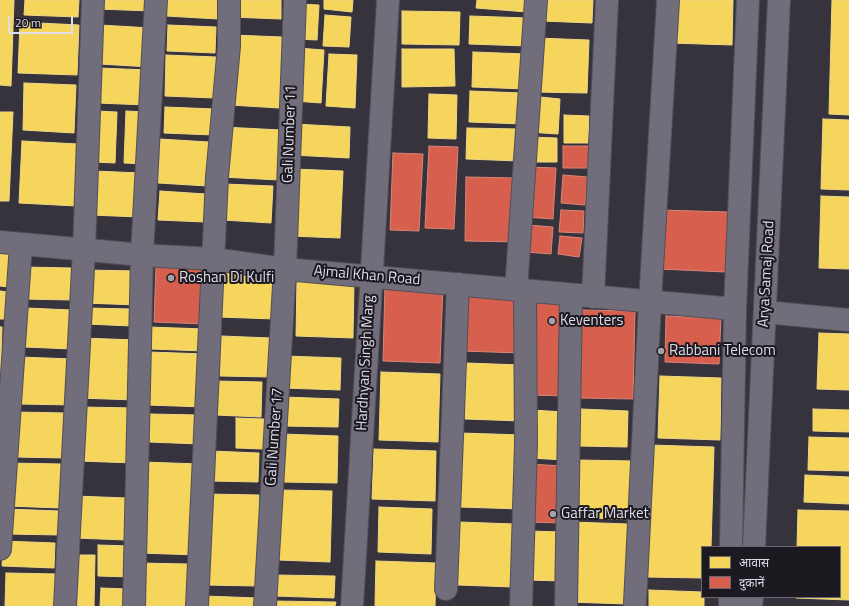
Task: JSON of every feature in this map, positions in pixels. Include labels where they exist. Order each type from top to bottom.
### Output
[{"type":"street","points":[[65,606],[84,250],[93,0]]},
{"type":"street","points":[[134,606],[142,255],[156,0]]},
{"type":"street","points":[[197,606],[217,177],[228,46],[229,0]]},
{"type":"street","name":"Gali Number 11","points":[[285,269],[295,0]]},
{"type":"street","name":"Hardhyan Singh Marg","points":[[352,606],[388,0]]},
{"type":"street","points":[[521,606],[526,444],[521,290],[536,0]]},
{"type":"street","points":[[593,297],[606,0]]},
{"type":"street","points":[[635,603],[650,302],[668,0]]},
{"type":"street","points":[[731,546],[735,309],[748,0]]},
{"type":"street","name":"Arya Samaj Road","points":[[754,546],[779,0]]},
{"type":"street","name":"Ajmal Khan Road","points":[[0,242],[142,255],[213,259],[285,269],[735,309]]},
{"type":"street","points":[[0,549],[21,244]]},
{"type":"street","name":"Gali Number 17","points":[[265,606],[285,269]]},
{"type":"street","points":[[446,589],[458,284]]},
{"type":"street","points":[[566,606],[571,295]]},
{"type":"street","points":[[765,312],[849,320]]},
{"type":"building: आवास","points":[[0,0],[14,0],[11,86],[0,85]]},
{"type":"building: आवास","points":[[25,0],[79,0],[78,17],[24,15]]},
{"type":"building: आवास","points":[[98,0],[153,0],[152,11],[97,9]]},
{"type":"building: आवास","points":[[167,0],[219,0],[218,19],[166,16]]},
{"type":"building: आवास","points":[[230,0],[281,0],[281,19],[230,17]]},
{"type":"building: आवास","points":[[324,0],[353,0],[352,12],[324,9]]},
{"type":"building: आवास","points":[[477,0],[528,0],[527,12],[476,8]]},
{"type":"building: आवास","points":[[541,0],[593,0],[592,23],[541,21]]},
{"type":"building: आवास","points":[[671,0],[733,0],[732,45],[670,43]]},
{"type":"building: आवास","points":[[832,0],[849,0],[849,115],[829,114]]},
{"type":"building: आवास","points":[[297,4],[319,5],[317,40],[296,39]]},
{"type":"building: आवास","points":[[402,11],[460,12],[459,45],[402,44]]},
{"type":"building: आवास","points":[[325,15],[351,17],[349,47],[323,46]]},
{"type":"building: आवास","points":[[470,16],[528,18],[527,46],[469,44]]},
{"type":"building: आवास","points":[[20,22],[79,25],[77,75],[18,73]]},
{"type":"building: आवास","points":[[100,25],[151,28],[150,67],[99,64]]},
{"type":"building: आवास","points":[[168,25],[216,27],[215,53],[167,51]]},
{"type":"building: आवास","points":[[233,35],[282,37],[279,108],[230,105]]},
{"type":"building: आवास","points":[[537,38],[589,40],[587,93],[536,92]]},
{"type":"building: आवास","points":[[298,48],[324,50],[321,103],[295,101]]},
{"type":"building: आवास","points":[[402,49],[454,49],[455,86],[402,87]]},
{"type":"building: आवास","points":[[473,52],[527,54],[526,89],[472,87]]},
{"type":"building: आवास","points":[[329,54],[357,55],[355,108],[326,106]]},
{"type":"building: आवास","points":[[166,55],[216,57],[214,98],[165,96]]},
{"type":"building: आवास","points":[[99,68],[148,70],[146,105],[97,103]]},
{"type":"building: आवास","points":[[24,83],[76,85],[74,133],[23,130]]},
{"type":"building: आवास","points":[[470,91],[523,93],[522,124],[469,122]]},
{"type":"building: आवास","points":[[429,94],[457,95],[456,139],[428,138]]},
{"type":"building: आवास","points":[[531,96],[560,99],[558,134],[528,132]]},
{"type":"building: आवास","points":[[165,107],[215,109],[213,135],[164,133]]},
{"type":"building: आवास","points":[[96,111],[117,112],[115,163],[94,162]]},
{"type":"building: आवास","points":[[126,111],[146,112],[144,164],[124,163]]},
{"type":"building: आवास","points":[[0,112],[13,112],[9,201],[0,201]]},
{"type":"building: आवास","points":[[564,115],[589,116],[588,143],[564,143]]},
{"type":"building: आवास","points":[[823,119],[849,120],[849,190],[821,189]]},
{"type":"building: आवास","points":[[294,124],[350,127],[349,158],[292,155]]},
{"type":"building: आवास","points":[[223,127],[281,130],[279,180],[221,177]]},
{"type":"building: आवास","points":[[467,128],[519,129],[519,161],[466,159]]},
{"type":"building: आवास","points":[[531,137],[557,138],[557,162],[531,162]]},
{"type":"building: आवास","points":[[160,139],[209,142],[207,186],[158,183]]},
{"type":"building: आवास","points":[[22,141],[78,144],[76,206],[19,203]]},
{"type":"building: आवास","points":[[293,169],[343,171],[340,238],[290,236]]},
{"type":"building: आवास","points":[[93,171],[141,173],[139,217],[91,215]]},
{"type":"building: आवास","points":[[225,184],[273,186],[271,223],[223,220]]},
{"type":"building: आवास","points":[[160,191],[206,194],[205,222],[158,220]]},
{"type":"building: आवास","points":[[821,196],[849,197],[849,269],[819,268]]},
{"type":"building: आवास","points":[[0,250],[9,251],[8,287],[0,286]]},
{"type":"building: आवास","points":[[25,267],[71,268],[70,300],[24,299]]},
{"type":"building: आवास","points":[[85,270],[138,271],[138,305],[84,303]]},
{"type":"building: आवास","points":[[219,273],[275,275],[274,319],[218,317]]},
{"type":"building: आवास","points":[[297,280],[354,282],[353,338],[296,336]]},
{"type":"building: आवास","points":[[0,291],[8,292],[6,319],[0,319]]},
{"type":"building: आवास","points":[[26,308],[72,310],[71,349],[25,347]]},
{"type":"building: आवास","points":[[87,308],[132,309],[132,326],[86,324]]},
{"type":"building: आवास","points":[[0,327],[2,327],[1,382],[0,382]]},
{"type":"building: आवास","points":[[150,327],[204,329],[204,351],[150,349]]},
{"type":"building: आवास","points":[[819,333],[849,334],[849,390],[817,389]]},
{"type":"building: आवास","points":[[221,336],[271,338],[270,377],[220,376]]},
{"type":"building: आवास","points":[[81,338],[137,340],[135,400],[79,398]]},
{"type":"building: आवास","points":[[149,352],[206,354],[204,407],[147,405]]},
{"type":"building: आवास","points":[[285,356],[341,358],[340,390],[284,388]]},
{"type":"building: आवास","points":[[20,357],[73,359],[72,405],[19,404]]},
{"type":"building: आवास","points":[[466,363],[522,365],[521,421],[465,419]]},
{"type":"building: आवास","points":[[381,372],[440,374],[438,442],[379,440]]},
{"type":"building: आवास","points":[[660,376],[721,378],[720,440],[658,438]]},
{"type":"building: आवास","points":[[216,381],[262,382],[261,417],[215,415]]},
{"type":"building: आवास","points":[[284,397],[339,399],[338,427],[283,426]]},
{"type":"building: आवास","points":[[81,407],[135,408],[134,463],[79,461]]},
{"type":"building: आवास","points":[[581,409],[628,411],[627,447],[579,446]]},
{"type":"building: आवास","points":[[813,409],[849,410],[849,432],[813,431]]},
{"type":"building: आवास","points":[[531,410],[565,412],[564,460],[530,458]]},
{"type":"building: आवास","points":[[16,412],[66,413],[65,458],[15,457]]},
{"type":"building: आवास","points":[[150,414],[200,415],[199,444],[149,442]]},
{"type":"building: आवास","points":[[236,418],[264,419],[263,449],[236,448]]},
{"type":"building: आवास","points":[[461,433],[523,435],[521,509],[459,507]]},
{"type":"building: आवास","points":[[282,434],[338,436],[337,483],[281,482]]},
{"type":"building: आवास","points":[[809,437],[849,438],[849,471],[808,470]]},
{"type":"building: आवास","points":[[650,445],[714,447],[711,546],[701,546],[701,578],[646,577]]},
{"type":"building: आवास","points":[[374,449],[436,451],[435,501],[372,499]]},
{"type":"building: आवास","points":[[211,451],[259,453],[258,482],[210,481]]},
{"type":"building: आवास","points":[[578,460],[633,461],[632,520],[576,517]]},
{"type":"building: आवास","points":[[143,462],[200,464],[197,555],[140,553]]},
{"type":"building: आवास","points":[[8,463],[61,464],[60,508],[7,506]]},
{"type":"building: आवास","points":[[805,475],[849,477],[849,504],[804,502]]},
{"type":"building: आवास","points":[[280,490],[332,491],[330,562],[278,560]]},
{"type":"building: आवास","points":[[207,494],[259,495],[257,586],[204,585]]},
{"type":"building: आवास","points":[[75,496],[127,498],[126,540],[74,538]]},
{"type":"building: आवास","points":[[379,507],[432,509],[431,554],[378,552]]},
{"type":"building: आवास","points":[[7,509],[60,511],[59,535],[7,534]]},
{"type":"building: आवास","points":[[798,510],[849,511],[849,600],[796,598],[841,598],[841,546],[797,546]]},
{"type":"building: आवास","points":[[460,522],[514,524],[513,587],[458,585]]},
{"type":"building: आवास","points":[[572,522],[628,524],[626,604],[569,602]]},
{"type":"building: आवास","points":[[529,531],[563,532],[561,581],[527,580]]},
{"type":"building: आवास","points":[[3,541],[55,543],[54,568],[2,566]]},
{"type":"building: आवास","points":[[98,545],[130,546],[130,577],[98,576]]},
{"type":"building: आवास","points":[[72,555],[95,555],[94,606],[71,606]]},
{"type":"building: आवास","points":[[376,561],[436,563],[435,606],[375,606]]},
{"type":"building: आवास","points":[[140,563],[188,564],[187,606],[139,606]]},
{"type":"building: आवास","points":[[6,573],[59,574],[58,606],[5,606]]},
{"type":"building: आवास","points":[[276,575],[335,576],[334,598],[275,596]]},
{"type":"building: आवास","points":[[101,588],[128,589],[128,606],[100,606]]},
{"type":"building: आवास","points":[[649,590],[701,592],[701,598],[704,598],[704,606],[649,606]]},
{"type":"building: आवास","points":[[204,596],[259,598],[259,606],[204,606]]},
{"type":"building: आवास","points":[[273,601],[336,602],[335,606],[273,606]]},
{"type":"building: दुकानें","points":[[429,146],[458,147],[454,229],[425,228]]},
{"type":"building: दुकानें","points":[[563,146],[590,146],[590,168],[563,168]]},
{"type":"building: दुकानें","points":[[393,153],[423,154],[419,231],[390,230]]},
{"type":"building: दुकानें","points":[[528,167],[556,168],[553,219],[525,217]]},
{"type":"building: दुकानें","points":[[563,175],[588,177],[585,205],[561,203]]},
{"type":"building: दुकानें","points":[[466,177],[520,178],[519,242],[465,241]]},
{"type":"building: दुकानें","points":[[561,210],[584,211],[583,233],[559,232]]},
{"type":"building: दुकानें","points":[[661,210],[728,212],[726,272],[659,269]]},
{"type":"building: दुकानें","points":[[528,225],[553,227],[551,254],[526,252]]},
{"type":"building: दुकानें","points":[[560,236],[582,238],[579,257],[558,254]]},
{"type":"building: दुकानें","points":[[156,266],[206,267],[204,324],[154,322]]},
{"type":"building: दुकानें","points":[[385,285],[443,286],[440,363],[383,361]]},
{"type":"building: दुकानें","points":[[463,294],[523,296],[521,353],[461,351]]},
{"type":"building: दुकानें","points":[[532,301],[568,302],[565,396],[530,395]]},
{"type":"building: दुकानें","points":[[582,310],[635,311],[633,399],[579,398]]},
{"type":"building: दुकानें","points":[[666,316],[721,318],[719,364],[665,362]]},
{"type":"building: दुकानें","points":[[529,464],[563,466],[562,523],[527,522]]},
{"type":"place","name":"Roshan Di Kulfi","points":[[171,278]]},
{"type":"place","name":"Keventers","points":[[552,321]]},
{"type":"place","name":"Rabbani Telecom","points":[[661,351]]},
{"type":"place","name":"Gaffar Market","points":[[553,514]]}]
